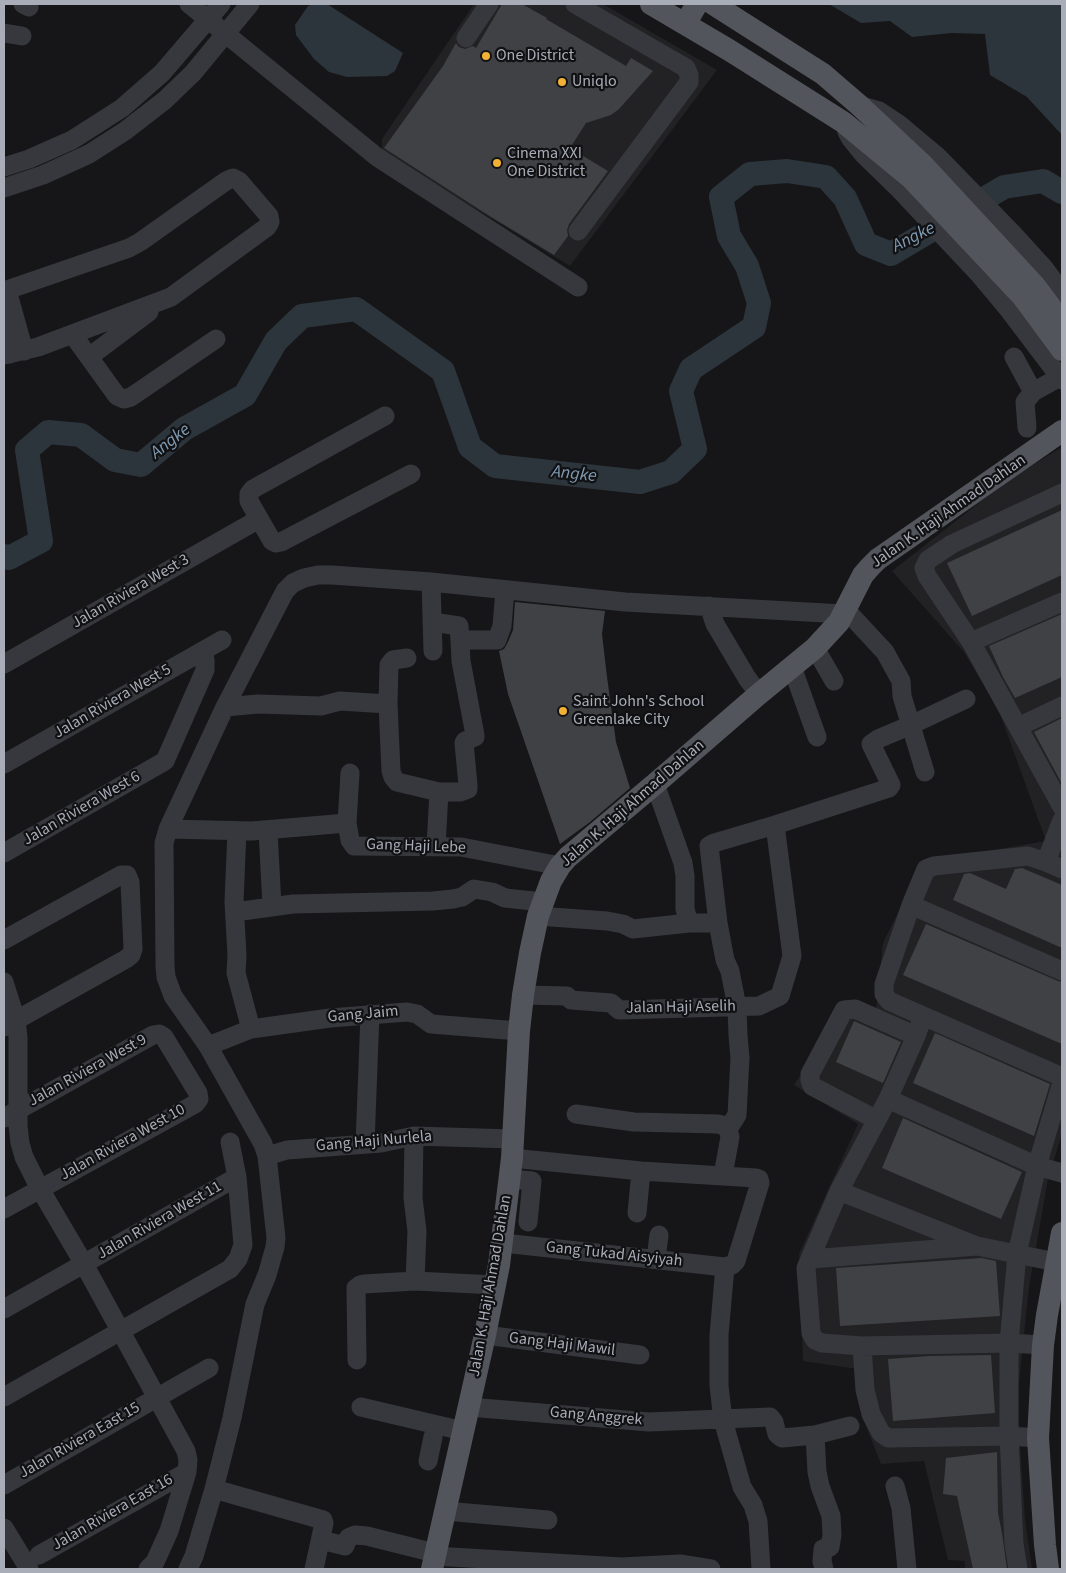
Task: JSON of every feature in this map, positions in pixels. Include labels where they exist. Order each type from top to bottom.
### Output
[{"type":"main road","points":[[651,4],[729,50],[918,172],[1035,286],[1062,322]]},
{"type":"main road","points":[[685,24],[697,4]]},
{"type":"main road","points":[[713,4],[823,74],[859,105],[918,172],[1022,297],[1062,350]]},
{"type":"main road","name":"Jalan K. Haji Ahmad Dahlan","points":[[434,1559],[485,1335],[520,1165],[519,1031],[530,953],[540,909],[551,881],[568,857],[815,648],[832,631],[847,608],[863,575],[878,559],[1062,431]]},
{"type":"main road","points":[[1048,1569],[1044,1545],[1038,1438],[1043,1345],[1062,1233]]},
{"type":"street","points":[[189,4],[377,157],[578,287]]},
{"type":"street","points":[[4,167],[29,159],[72,140],[122,108],[162,73],[221,4]]},
{"type":"street","points":[[4,188],[43,175],[89,154],[126,132],[165,100],[193,73],[250,4]]},
{"type":"street","points":[[466,38],[488,4]]},
{"type":"street","points":[[577,4],[686,68],[689,75],[689,82],[578,231]]},
{"type":"street","points":[[918,172],[1014,234],[1062,292]]},
{"type":"street","points":[[918,172],[978,272],[1061,378],[1034,392],[1025,402],[1027,428]]},
{"type":"street","points":[[12,354],[5,290],[129,248],[226,181],[233,178],[239,181],[269,216],[270,222],[267,227],[89,357]]},
{"type":"street","points":[[12,354],[73,335],[170,297]]},
{"type":"street","points":[[4,328],[12,354]]},
{"type":"street","points":[[73,335],[117,396],[124,399],[216,339]]},
{"type":"street","points":[[1014,357],[1034,392]]},
{"type":"street","points":[[385,416],[252,489],[249,494],[249,501],[272,541],[276,543],[411,474]]},
{"type":"street","points":[[1062,493],[952,544],[928,560],[924,568],[926,576],[971,642],[1062,807]]},
{"type":"street","name":"Jalan Riviera West 3","points":[[4,664],[259,519]]},
{"type":"street","points":[[188,1569],[194,1556],[214,1490],[232,1418],[255,1304],[267,1275],[275,1247],[275,1229],[267,1156],[263,1144],[208,1046],[173,996],[166,976],[164,966],[164,843],[168,829],[225,708],[285,592],[293,583],[311,576],[332,575],[431,582],[625,602],[709,606],[847,608],[885,652],[901,680],[902,696],[925,772]]},
{"type":"street","points":[[431,582],[433,651]]},
{"type":"street","points":[[460,640],[497,640],[502,626],[505,590]]},
{"type":"street","points":[[971,642],[1062,602]]},
{"type":"street","points":[[709,606],[715,624],[747,678],[759,694]]},
{"type":"street","points":[[407,658],[390,662],[388,704],[393,777],[398,782],[439,792],[460,792],[468,789],[464,743],[475,735],[461,661],[459,626],[432,622]]},
{"type":"street","name":"Jalan Riviera West 5","points":[[4,764],[222,640]]},
{"type":"street","points":[[815,648],[834,681]]},
{"type":"street","name":"Jalan Riviera West 6","points":[[4,853],[165,761],[205,670],[206,660],[202,651]]},
{"type":"street","points":[[792,667],[817,737]]},
{"type":"street","points":[[728,1129],[737,1115],[740,1058],[737,1007],[718,923],[709,846],[889,788],[891,785],[871,744],[878,739],[966,699]]},
{"type":"street","points":[[225,708],[258,704],[321,706],[340,701],[388,704]]},
{"type":"street","points":[[1018,727],[1062,706]]},
{"type":"street","points":[[347,823],[350,774]]},
{"type":"street","points":[[655,784],[683,863],[685,909],[689,923]]},
{"type":"street","points":[[436,846],[439,792]]},
{"type":"street","points":[[1062,820],[1054,866],[1028,856],[934,866],[926,869],[911,905],[884,984],[884,994],[889,1000],[1062,1077]]},
{"type":"street","name":"Gang Haji Lebe","points":[[168,829],[268,830],[347,823],[350,840],[354,846],[461,847],[560,866]]},
{"type":"street","name":"Jalan Haji Aselih","points":[[523,995],[567,996],[571,1000],[611,1003],[619,1010],[759,1006],[780,996],[792,956],[775,825]]},
{"type":"street","points":[[268,830],[272,906]]},
{"type":"street","points":[[237,831],[234,902],[237,955],[236,973],[251,1030]]},
{"type":"street","points":[[4,940],[121,875],[127,875],[130,882],[133,949],[131,955],[10,1023]]},
{"type":"street","points":[[235,912],[293,904],[433,901],[462,897],[474,889],[492,892],[540,909],[623,924],[633,929],[689,923],[718,923]]},
{"type":"street","points":[[911,905],[1062,971]]},
{"type":"street","points":[[4,982],[10,1023],[18,1037],[11,1114],[24,1157],[186,1451],[188,1460],[186,1472],[169,1531],[155,1562],[148,1569]]},
{"type":"street","points":[[877,1120],[812,1086],[810,1074],[844,1010],[856,1009],[916,1036]]},
{"type":"street","name":"Gang Jaim","points":[[208,1046],[251,1030],[330,1018],[407,1012],[422,1017],[431,1024],[519,1031]]},
{"type":"street","points":[[365,1144],[370,1014]]},
{"type":"street","points":[[923,1016],[888,1099],[839,1191],[806,1268],[811,1333],[815,1340],[822,1343],[862,1346],[1009,1343],[1043,1345]]},
{"type":"street","name":"Jalan Riviera West 9","points":[[11,1114],[153,1035],[159,1034]]},
{"type":"street","name":"Jalan Riviera West 10","points":[[4,1210],[195,1104],[199,1099],[198,1093],[164,1038],[159,1034]]},
{"type":"street","points":[[1018,1569],[1014,1544],[1009,1436],[1009,1343],[1017,1254],[1037,1166],[1062,1082]]},
{"type":"street","points":[[888,1099],[1037,1166],[1062,1173]]},
{"type":"street","points":[[576,1114],[634,1122],[718,1124],[725,1126],[730,1136],[724,1175]]},
{"type":"street","points":[[414,1136],[413,1198],[417,1231],[415,1281]]},
{"type":"street","name":"Gang Haji Nurlela","points":[[267,1156],[288,1150],[387,1142],[414,1136],[520,1165],[756,1178],[760,1183],[736,1261],[732,1265],[725,1267]]},
{"type":"street","points":[[4,1397],[230,1269],[238,1259],[243,1245],[237,1177],[230,1142]]},
{"type":"street","points":[[520,1165],[528,1222]]},
{"type":"street","points":[[637,1213],[641,1171]]},
{"type":"street","name":"Jalan Riviera West 11","points":[[4,1309],[237,1177]]},
{"type":"street","points":[[839,1191],[977,1246],[1056,1262]]},
{"type":"street","points":[[656,1259],[659,1235]]},
{"type":"street","name":"Gang Tukad Aisyiyah","points":[[503,1243],[725,1267]]},
{"type":"street","points":[[810,1259],[977,1246]]},
{"type":"street","points":[[725,1267],[719,1335],[719,1386],[723,1420],[742,1487],[753,1504],[758,1521],[761,1569]]},
{"type":"street","points":[[357,1360],[356,1288],[364,1284],[415,1281],[495,1286]]},
{"type":"street","name":"Gang Haji Mawil","points":[[485,1335],[640,1355]]},
{"type":"street","points":[[862,1346],[865,1390],[871,1414],[881,1433],[888,1438],[1009,1436],[1038,1438]]},
{"type":"street","name":"Jalan Riviera East 15","points":[[4,1485],[210,1368]]},
{"type":"street","points":[[361,1406],[461,1437]]},
{"type":"street","name":"Gang Anggrek","points":[[469,1406],[649,1422],[723,1420],[760,1416],[770,1417],[774,1422],[777,1434],[782,1438],[815,1435]]},
{"type":"street","points":[[824,1569],[822,1561],[823,1549],[830,1547],[832,1535],[831,1516],[817,1472],[815,1435],[850,1426]]},
{"type":"street","points":[[428,1461],[427,1436],[461,1437]]},
{"type":"street","name":"Jalan Riviera East 16","points":[[34,1562],[186,1472]]},
{"type":"street","points":[[895,1486],[901,1508],[907,1569]]},
{"type":"street","points":[[214,1490],[323,1520],[321,1540],[314,1569]]},
{"type":"street","points":[[445,1511],[548,1520]]},
{"type":"street","points":[[4,1528],[34,1562]]},
{"type":"street","points":[[321,1540],[345,1546],[348,1538],[355,1535],[367,1536],[434,1559],[548,1561],[622,1567],[680,1564],[711,1569]]},
{"type":"shaded area","points":[[327,4],[403,53],[395,71],[387,76],[347,77],[329,72],[314,59],[296,35],[295,25],[308,6]]},
{"type":"shaded area","points":[[474,4],[603,4],[717,70],[570,266],[382,152],[382,139]]},
{"type":"shaded area","points":[[829,4],[1062,4],[1062,135],[1027,97],[990,75],[985,34],[951,33],[912,37],[890,21],[861,23]]},
{"type":"shaded area","points":[[1062,447],[1062,1134],[1048,1179],[1029,1287],[1017,1401],[1025,1519],[1032,1569],[965,1569],[965,1561],[948,1560],[924,1461],[881,1464],[864,1421],[858,1369],[803,1361],[799,1254],[858,1124],[794,1085],[844,1006],[876,1010],[883,943],[923,862],[1046,841],[999,711],[964,652],[892,571],[1008,480]]},
{"type":"building","points":[[502,4],[522,4],[626,66],[631,58],[653,71],[619,109],[611,115],[586,123],[570,148],[608,171],[569,224],[568,236],[554,255],[384,148],[443,66],[456,43],[459,47],[465,49],[473,46],[476,48]]},
{"type":"building","points":[[1062,510],[1062,575],[972,616],[947,563]]},
{"type":"building","name":"Saint John's School Greenlake City","points":[[515,602],[605,611],[602,634],[616,742],[630,788],[590,822],[560,844],[508,694],[499,651],[504,649],[513,630]]},
{"type":"building","points":[[1062,614],[1062,677],[1015,698],[989,646]]},
{"type":"building","points":[[1062,718],[1062,784],[1034,732]]},
{"type":"building","points":[[1022,868],[1062,885],[1062,948],[953,900],[964,874],[970,873],[1006,889],[1015,869]]},
{"type":"building","points":[[926,924],[1062,982],[1062,1044],[903,975]]},
{"type":"building","points":[[854,1021],[901,1042],[883,1083],[836,1062]]},
{"type":"building","points":[[935,1033],[1050,1084],[1034,1136],[913,1083]]},
{"type":"building","points":[[903,1118],[1022,1172],[1001,1219],[882,1168]]},
{"type":"building","points":[[982,1258],[996,1261],[1000,1316],[840,1326],[836,1268]]},
{"type":"building","points":[[991,1355],[995,1413],[893,1421],[888,1359]]},
{"type":"building","points":[[997,1452],[998,1513],[1007,1569],[973,1569],[957,1496],[943,1494],[946,1458]]},
{"type":"waterway","name":"Angke","points":[[4,556],[9,558],[41,541],[27,450],[48,432],[81,435],[115,460],[141,465],[184,429],[245,395],[276,341],[302,316],[356,309],[443,371],[470,447],[495,466],[640,482],[671,472],[695,449],[681,391],[691,369],[754,327],[759,303],[747,266],[729,236],[721,197],[750,174],[787,171],[826,177],[845,198],[866,244],[891,254],[1004,187],[1043,181],[1062,192]]},
{"type":"place","name":"One District","points":[[486,56]]},
{"type":"place","name":"Uniqlo","points":[[562,82]]},
{"type":"place","name":"Cinema XXI One District","points":[[497,163]]},
{"type":"place","name":"Saint John's School Greenlake City","points":[[563,711]]}]
